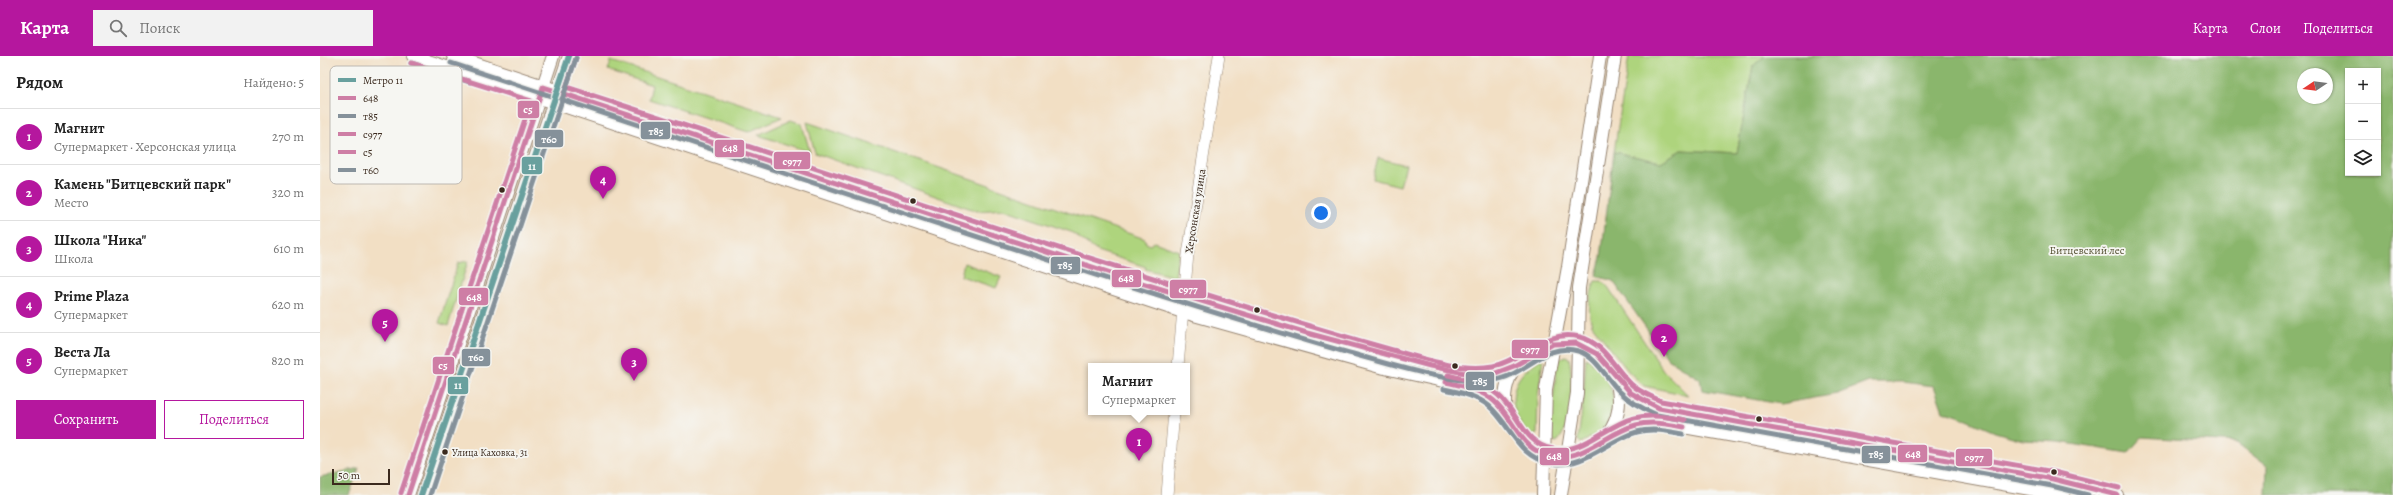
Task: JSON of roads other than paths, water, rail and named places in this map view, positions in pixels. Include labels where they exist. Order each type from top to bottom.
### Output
[{"type":"main road","points":[[414,56],[449,66]]},
{"type":"main road","points":[[453,56],[541,92]]},
{"type":"main road","points":[[408,495],[553,56]]},
{"type":"main road","points":[[423,495],[569,56]]},
{"type":"main road","points":[[1543,495],[1546,388],[1568,267],[1600,56]]},
{"type":"main road","points":[[1561,495],[1568,456],[1576,393],[1579,288],[1616,56]]},
{"type":"main road","points":[[462,70],[556,97],[1182,312],[1380,367],[1470,388],[1484,393],[1495,402],[1510,421],[1521,439],[1536,451],[1543,454],[1568,456],[1587,450],[1604,439],[1634,425],[1667,424],[2063,495]]},
{"type":"main road","points":[[556,97],[1184,296],[1366,350],[1451,370],[1473,374],[1491,374],[1506,370],[1531,353],[1553,344],[1577,343],[1596,354],[1631,393],[1659,408],[2053,479],[2117,495]]},
{"type":"main road","points":[[1510,421],[1506,410],[1506,386],[1511,374],[1521,361]]},
{"type":"main road","points":[[1604,439],[1611,432],[1619,413],[1620,392],[1614,374]]},
{"type":"street","name":"Херсонская улица","points":[[1178,363],[1188,254],[1219,56]]},
{"type":"street","points":[[1167,495],[1174,415]]},
{"type":"metro line","name":"11","points":[[421,495],[569,56]]},
{"type":"place","name":"Prime Plaza","points":[[603,199]]},
{"type":"place","name":"Веста Ла","points":[[385,342]]},
{"type":"place","name":"Камень \"Битцевский парк\"","points":[[1664,357]]},
{"type":"place","name":"Школа \"Ника\"","points":[[634,381]]},
{"type":"place","name":"Улица Каховка, 31","points":[[445,452]]},
{"type":"place","name":"Магнит","points":[[1139,461]]},
{"type":"park label","name":"Битцевский лес","points":[[2087,250]]}]
